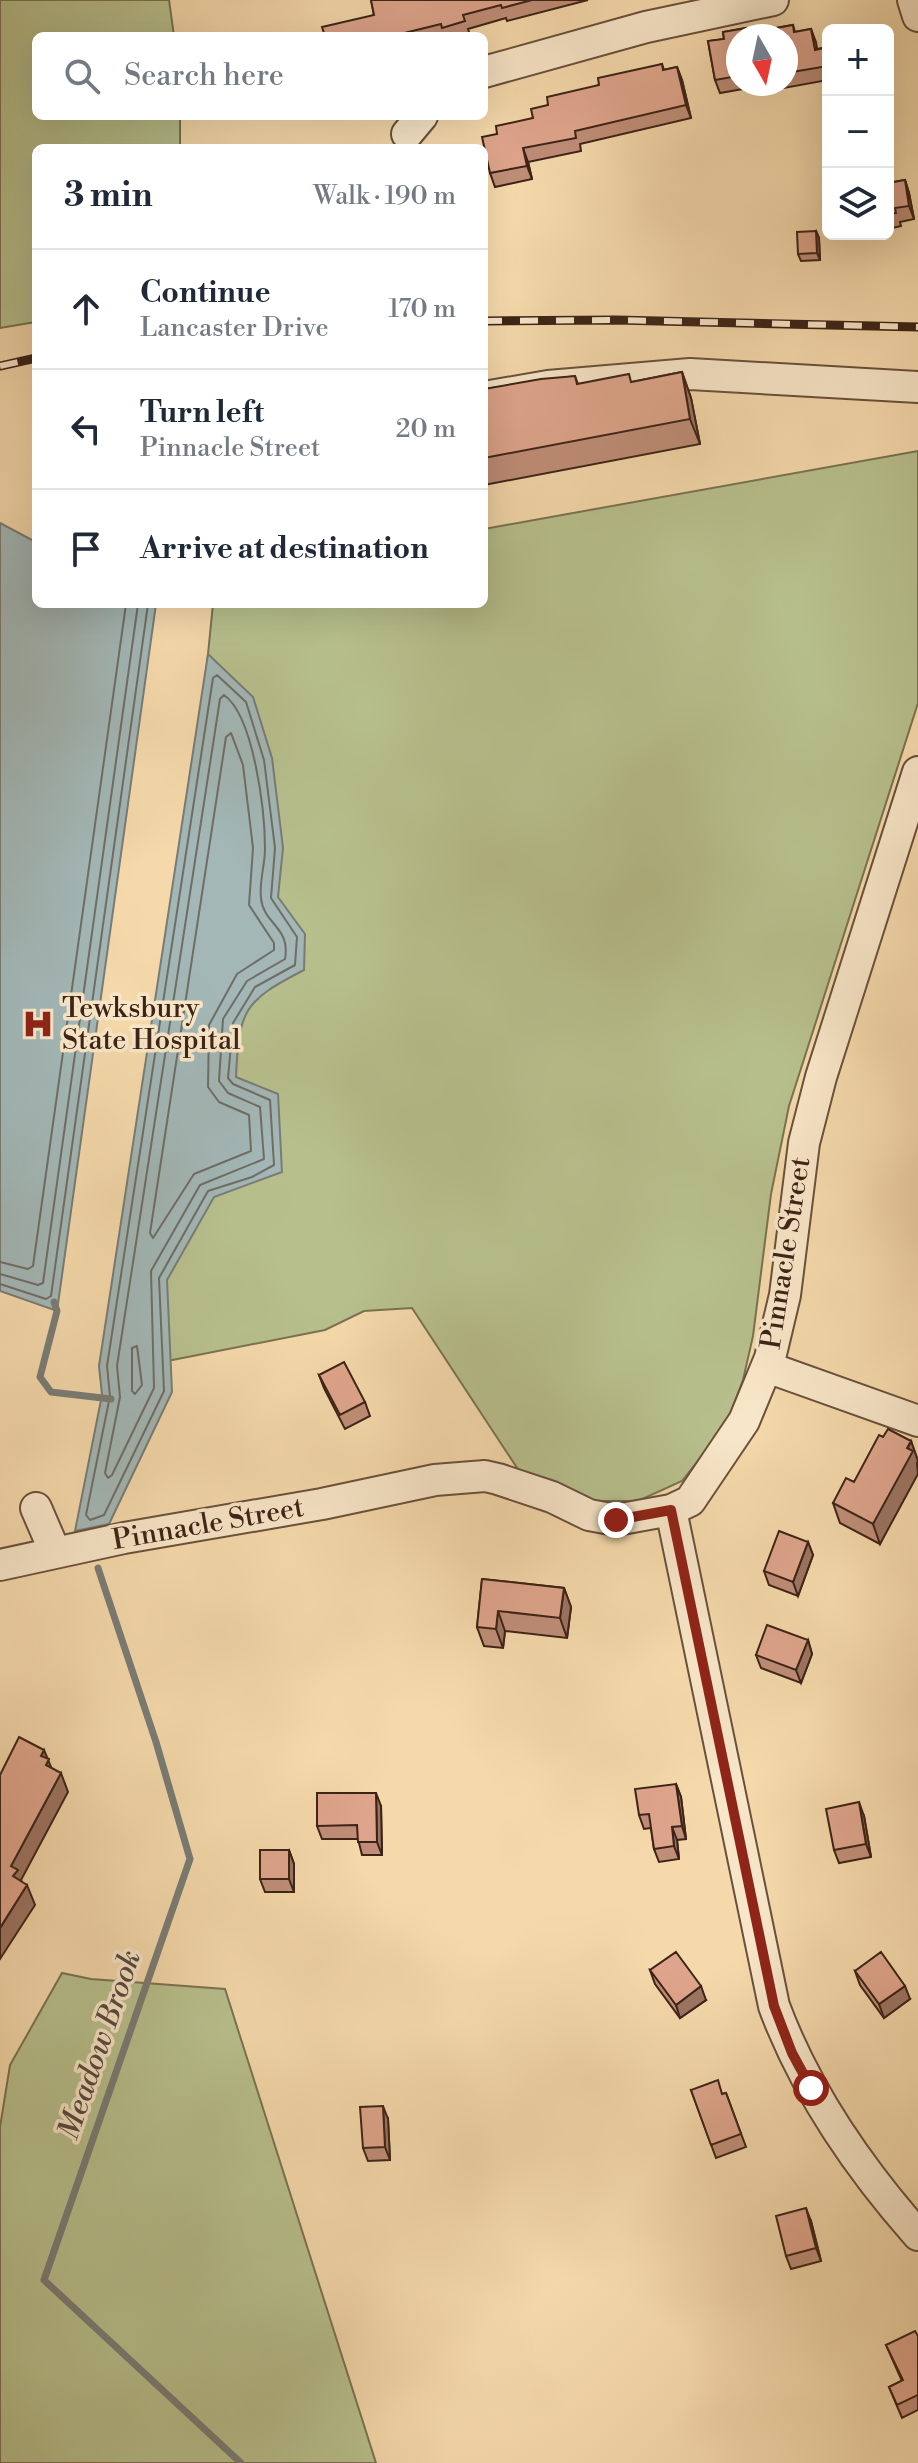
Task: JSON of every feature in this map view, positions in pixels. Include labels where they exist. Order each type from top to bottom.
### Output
[{"type":"street","points":[[488,71],[646,27],[773,0]]},
{"type":"street","points":[[913,0],[918,16]]},
{"type":"street","points":[[488,396],[548,386],[690,374],[918,387]]},
{"type":"street","name":"Pinnacle Street","points":[[0,1565],[435,1480],[485,1476],[552,1497],[589,1515],[616,1520],[671,1510],[690,1501],[744,1421],[767,1367],[785,1295],[804,1143],[821,1077],[918,772]]},
{"type":"street","points":[[767,1367],[918,1421]]},
{"type":"street","points":[[36,1508],[55,1552]]},
{"type":"street","points":[[671,1510],[774,2006],[792,2053],[824,2114],[918,2235]]},
{"type":"green space","points":[[0,0],[169,0],[173,32],[32,32],[32,120],[180,120],[180,144],[32,144],[32,323],[0,328]]},
{"type":"green space","name":"Tewksbury State Hospital","points":[[918,451],[918,703],[789,1106],[771,1194],[753,1336],[743,1380],[726,1425],[682,1481],[638,1501],[591,1501],[523,1477],[412,1308],[364,1311],[325,1330],[137,1367],[213,608],[488,608],[488,528]]},
{"type":"green space","points":[[62,1973],[91,1979],[225,1989],[376,2463],[0,2463],[0,2127],[10,2065]]},
{"type":"water","name":"Tewksbury State Hospital","points":[[0,523],[32,540],[32,608],[155,608],[57,1311],[0,1291]]},
{"type":"water","points":[[208,654],[253,697],[272,758],[283,848],[278,897],[305,934],[304,970],[268,990],[249,1010],[243,1021],[237,1054],[236,1077],[278,1094],[282,1172],[214,1197],[167,1280],[172,1392],[109,1524],[75,1531],[102,1395],[99,1366]]},
{"type":"building","points":[[371,0],[532,0],[463,15],[465,21],[442,28],[441,24],[408,32],[324,32],[322,27],[374,15]]},
{"type":"building","points":[[811,29],[815,50],[822,48],[822,67],[798,71],[798,31]]},
{"type":"building","points":[[726,31],[726,78],[715,80],[708,41],[724,39],[723,32]]},
{"type":"building","points":[[662,64],[663,70],[677,67],[686,105],[575,131],[576,138],[523,148],[527,166],[490,173],[488,144],[484,144],[482,137],[497,134],[496,126],[533,118],[531,109],[548,105],[547,97],[599,85],[598,78]]},
{"type":"building","points":[[905,180],[909,206],[895,208],[894,213],[894,182]]},
{"type":"building","points":[[816,231],[817,253],[798,254],[797,232]]},
{"type":"building","points":[[682,372],[690,419],[488,457],[488,388],[575,376],[577,384],[629,374],[631,382]]},
{"type":"building","points":[[344,1362],[365,1402],[340,1415],[319,1375]]},
{"type":"building","points":[[888,1429],[911,1441],[907,1448],[913,1451],[873,1524],[833,1503],[846,1478],[854,1482],[879,1435],[883,1437]]},
{"type":"building","points":[[779,1531],[808,1542],[793,1582],[764,1571]]},
{"type":"building","points":[[482,1579],[564,1588],[560,1618],[498,1611],[496,1629],[477,1627]]},
{"type":"building","points":[[767,1625],[808,1640],[796,1670],[756,1655]]},
{"type":"building","points":[[19,1737],[44,1750],[41,1756],[49,1759],[46,1765],[61,1773],[11,1866],[18,1870],[13,1876],[27,1885],[0,1928],[0,1775]]},
{"type":"building","points":[[676,1784],[682,1826],[672,1827],[674,1846],[654,1849],[649,1814],[639,1815],[635,1789]]},
{"type":"building","points":[[317,1793],[376,1793],[377,1842],[358,1842],[357,1825],[317,1826]]},
{"type":"building","points":[[859,1802],[866,1844],[834,1850],[826,1809]]},
{"type":"building","points":[[260,1850],[289,1850],[289,1879],[260,1879]]},
{"type":"building","points":[[676,1952],[701,1986],[676,2005],[650,1970]]},
{"type":"building","points":[[881,1952],[905,1986],[879,2004],[855,1971]]},
{"type":"building","points":[[718,2080],[741,2134],[711,2145],[691,2090]]},
{"type":"building","points":[[383,2106],[385,2147],[363,2148],[360,2107]]},
{"type":"building","points":[[806,2208],[816,2248],[786,2256],[776,2216]]},
{"type":"building","points":[[915,2331],[918,2336],[918,2395],[897,2405],[889,2387],[903,2380],[886,2345]]},
{"type":"waterway","name":"Meadow Brook","points":[[54,1302],[57,1311],[40,1377],[51,1392],[111,1399]]},
{"type":"waterway","name":"Meadow Brook","points":[[98,1568],[156,1742],[190,1859],[44,2280],[241,2463]]},
{"type":"railway","points":[[488,321],[616,320],[918,327]]},
{"type":"railway","points":[[0,366],[32,359]]},
{"type":"place","name":"Tewksbury State Hospital","points":[[38,1024]]},
{"type":"route","points":[[616,1520],[671,1510],[774,2006],[792,2053],[811,2088]]}]
